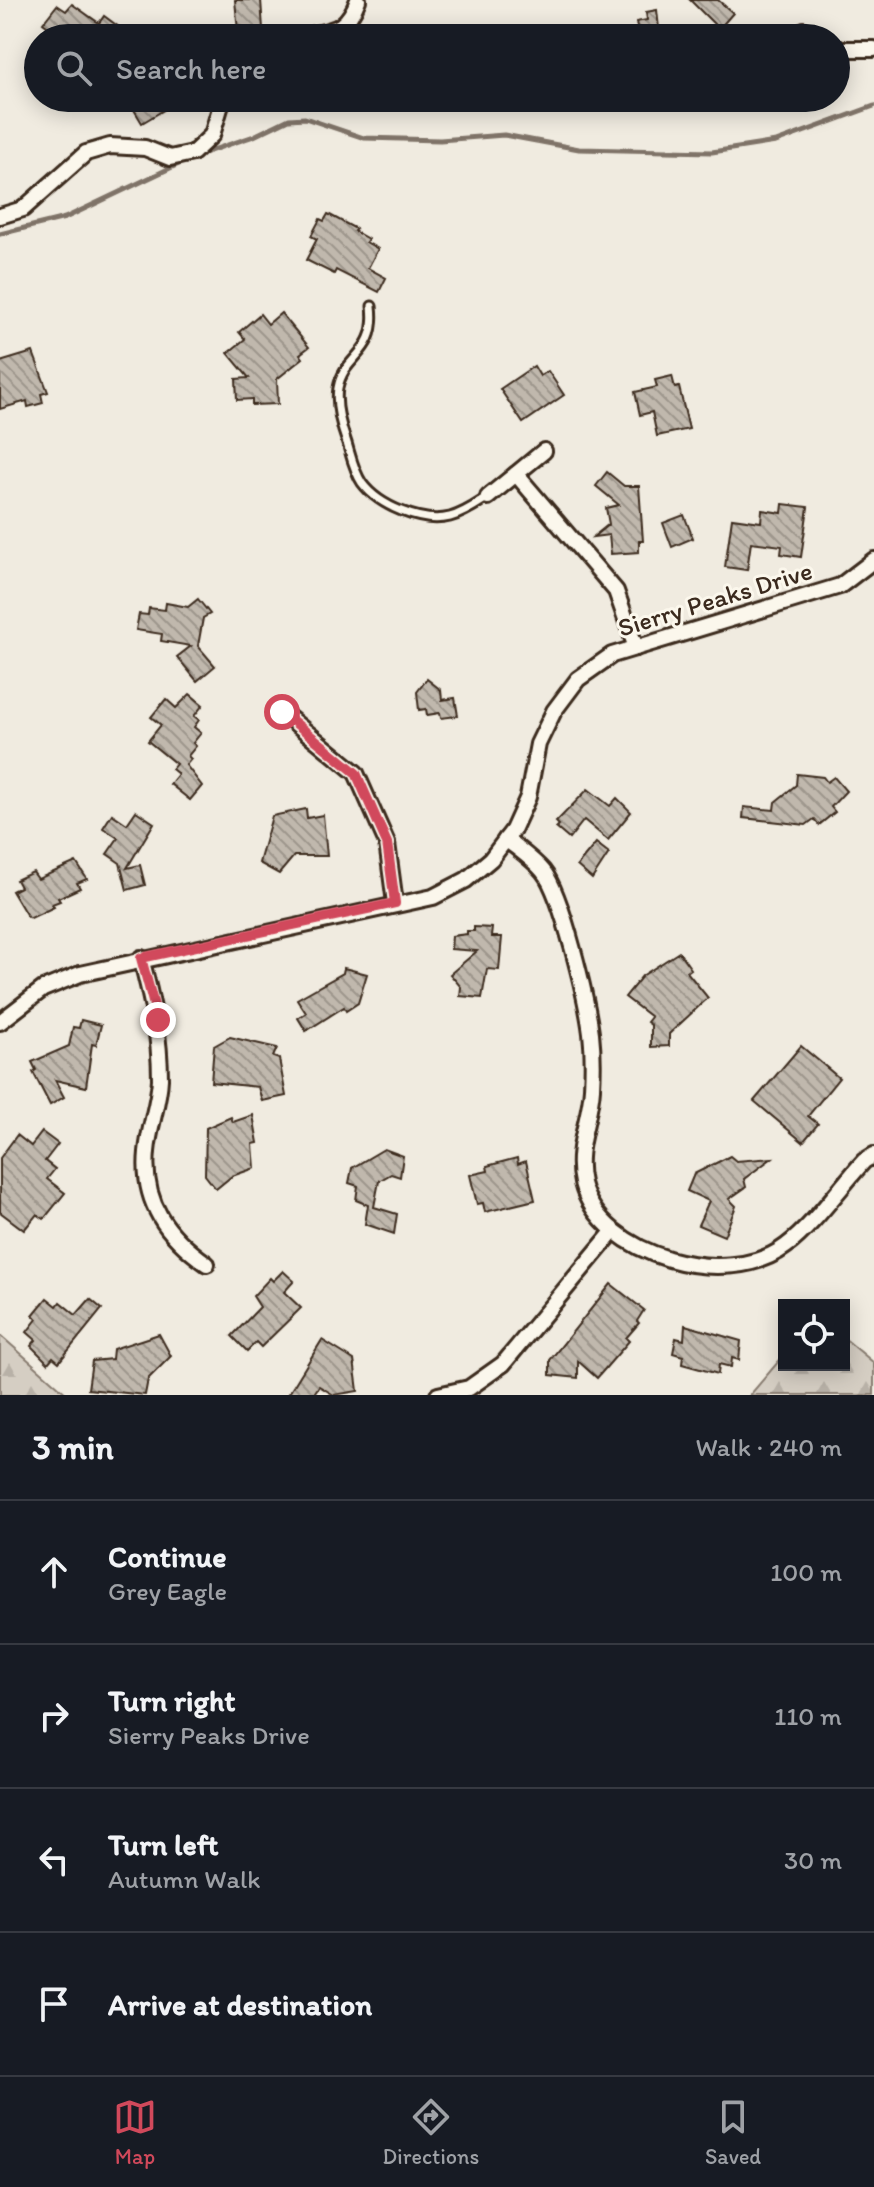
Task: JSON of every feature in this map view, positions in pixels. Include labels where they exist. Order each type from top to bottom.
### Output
[{"type":"street","points":[[343,24],[352,16],[358,0]]},
{"type":"street","points":[[850,49],[874,49]]},
{"type":"street","points":[[0,216],[23,209],[86,153],[110,146],[145,148],[170,158],[193,153],[212,135],[219,112]]},
{"type":"street","points":[[488,497],[544,451]]},
{"type":"street","points":[[516,474],[616,591],[636,648]]},
{"type":"street","name":"Sierry Peaks Drive","points":[[0,1022],[43,989],[80,974],[141,958],[433,897],[466,880],[491,859],[506,839],[528,797],[538,744],[554,711],[578,679],[612,655],[840,586],[874,560]]},
{"type":"street","points":[[282,712],[356,773],[387,843],[395,903]]},
{"type":"street","points":[[506,839],[544,872],[561,910],[591,1033],[592,1090],[579,1148],[582,1184],[594,1210],[612,1233],[650,1254],[724,1267],[760,1258],[786,1246],[864,1161],[874,1155]]},
{"type":"street","points":[[141,958],[158,1020],[160,1083],[146,1153],[150,1190],[165,1230],[207,1264]]},
{"type":"street","points":[[438,1395],[469,1388],[503,1364],[612,1233]]},
{"type":"lane","points":[[372,306],[372,334],[337,390],[342,426],[361,481],[380,500],[430,517],[456,515],[488,497]]},
{"type":"green space","points":[[0,1335],[68,1395],[0,1395]]},
{"type":"green space","points":[[850,1343],[874,1363],[874,1395],[750,1395],[778,1362],[778,1371],[850,1371]]},
{"type":"building","points":[[235,0],[261,0],[263,24],[237,24]]},
{"type":"building","points":[[690,0],[718,0],[733,13],[723,24],[714,24]]},
{"type":"building","points":[[72,4],[99,23],[104,16],[115,24],[43,23],[57,5],[66,11]]},
{"type":"building","points":[[657,10],[658,24],[636,24],[647,20],[646,12]]},
{"type":"building","points":[[135,112],[160,112],[142,123]]},
{"type":"building","points":[[328,214],[356,229],[354,231],[368,239],[366,242],[378,249],[368,268],[386,278],[379,292],[336,270],[334,274],[306,260],[317,239],[311,236],[320,219],[324,221]]},
{"type":"building","points":[[281,313],[309,347],[300,354],[303,358],[277,379],[278,404],[252,405],[252,399],[237,400],[236,379],[249,378],[228,353],[245,339],[239,332],[260,314],[268,324]]},
{"type":"building","points":[[33,352],[48,392],[41,394],[43,403],[28,407],[27,401],[0,409],[0,362]]},
{"type":"building","points":[[534,366],[540,376],[548,371],[564,395],[523,423],[500,389]]},
{"type":"building","points":[[672,376],[675,388],[679,387],[689,429],[657,436],[652,412],[640,415],[635,392],[657,387],[655,380]]},
{"type":"building","points":[[607,472],[624,486],[639,486],[643,541],[639,541],[639,552],[611,554],[609,535],[593,537],[609,524],[606,508],[619,505],[596,486]]},
{"type":"building","points":[[783,504],[808,507],[801,557],[781,554],[782,546],[751,542],[747,570],[725,567],[732,518],[761,522],[762,510],[782,513]]},
{"type":"building","points":[[684,515],[693,538],[672,547],[663,523]]},
{"type":"building","points":[[198,599],[210,614],[203,618],[198,646],[215,666],[197,681],[177,657],[191,646],[161,641],[162,634],[136,630],[139,614],[148,615],[149,608],[165,610],[166,603],[188,607]]},
{"type":"building","points":[[427,679],[441,690],[442,700],[455,698],[458,716],[441,718],[440,713],[427,715],[426,709],[419,710],[417,692]]},
{"type":"building","points":[[190,694],[203,705],[194,716],[199,720],[194,727],[201,733],[193,743],[196,746],[188,756],[191,759],[186,765],[202,786],[190,800],[170,784],[178,774],[172,769],[176,764],[148,741],[161,725],[151,717],[166,699],[176,708]]},
{"type":"building","points":[[797,774],[823,777],[827,782],[834,777],[846,791],[831,807],[835,812],[819,825],[814,819],[806,825],[743,818],[744,807],[774,810],[775,802],[796,785]]},
{"type":"building","points":[[588,789],[610,806],[617,798],[631,812],[608,840],[584,820],[569,839],[556,828],[559,825],[556,822]]},
{"type":"building","points":[[306,809],[307,818],[323,815],[327,856],[294,856],[279,874],[259,863],[272,816]]},
{"type":"building","points":[[136,811],[154,823],[127,868],[140,865],[145,885],[127,890],[120,863],[107,854],[118,838],[103,828],[112,814],[127,824]]},
{"type":"building","points":[[596,843],[609,853],[592,879],[577,866]]},
{"type":"building","points":[[76,862],[87,879],[77,883],[80,888],[58,898],[60,901],[52,904],[54,907],[31,918],[27,916],[12,891],[20,887],[16,880],[33,872],[38,879]]},
{"type":"building","points":[[474,927],[492,928],[491,937],[502,937],[499,970],[487,969],[482,998],[460,996],[461,987],[450,974],[477,951],[451,949],[452,936],[467,934],[467,931],[474,931]]},
{"type":"building","points":[[679,952],[691,969],[687,972],[708,998],[669,1034],[669,1046],[651,1047],[651,1025],[647,1022],[651,1017],[625,997],[642,976]]},
{"type":"building","points":[[344,968],[367,974],[358,1003],[346,1011],[344,1007],[306,1031],[298,1018],[306,1013],[297,999],[343,973]]},
{"type":"building","points":[[81,1020],[101,1025],[96,1045],[92,1044],[86,1087],[55,1080],[64,1097],[50,1105],[33,1072],[36,1070],[32,1062],[69,1046],[73,1027],[79,1028]]},
{"type":"building","points":[[230,1037],[277,1048],[273,1057],[279,1059],[286,1096],[262,1101],[258,1087],[211,1082],[214,1046]]},
{"type":"building","points":[[801,1046],[839,1078],[808,1116],[818,1124],[803,1142],[754,1101]]},
{"type":"building","points":[[253,1115],[258,1143],[253,1144],[255,1168],[232,1176],[216,1189],[205,1175],[206,1128],[231,1117],[233,1122]]},
{"type":"building","points":[[42,1132],[58,1144],[45,1161],[55,1169],[47,1179],[65,1193],[44,1219],[37,1214],[24,1230],[0,1212],[0,1158],[17,1135],[31,1146]]},
{"type":"building","points":[[384,1149],[403,1156],[400,1177],[391,1174],[379,1181],[374,1207],[397,1214],[394,1234],[365,1224],[368,1205],[356,1200],[358,1186],[349,1183],[352,1168]]},
{"type":"building","points":[[730,1156],[736,1161],[772,1158],[744,1179],[746,1187],[729,1199],[736,1206],[724,1236],[698,1225],[709,1201],[687,1191],[694,1174]]},
{"type":"building","points":[[517,1158],[518,1164],[526,1161],[535,1200],[485,1212],[483,1203],[477,1204],[470,1175],[488,1171],[487,1166]]},
{"type":"building","points":[[283,1271],[294,1281],[284,1292],[301,1308],[261,1347],[256,1342],[247,1351],[232,1336],[260,1307],[253,1296],[270,1278],[273,1281]]},
{"type":"building","points":[[611,1284],[644,1310],[637,1321],[639,1323],[626,1338],[629,1341],[597,1378],[578,1361],[578,1378],[550,1375],[550,1360]]},
{"type":"building","points":[[47,1298],[57,1306],[60,1302],[76,1315],[90,1299],[102,1309],[59,1362],[53,1357],[48,1363],[31,1346],[36,1340],[27,1332],[37,1319],[33,1315]]},
{"type":"building","points":[[685,1325],[741,1341],[739,1360],[732,1358],[731,1367],[719,1364],[718,1374],[682,1364],[683,1356],[673,1353],[676,1338],[684,1340]]},
{"type":"building","points":[[159,1334],[171,1356],[148,1379],[145,1395],[88,1389],[92,1361],[112,1359],[113,1349]]},
{"type":"building","points":[[322,1340],[354,1360],[358,1391],[334,1395],[319,1386],[313,1395],[288,1395]]},
{"type":"waterway","points":[[198,155],[254,136],[289,119],[305,118],[364,138],[440,140],[504,135],[579,149],[712,152],[776,142],[874,106]]},
{"type":"waterway","points":[[0,234],[65,218],[185,161]]},
{"type":"route","points":[[158,1020],[141,958],[395,903],[387,843],[356,773],[282,712]]}]
